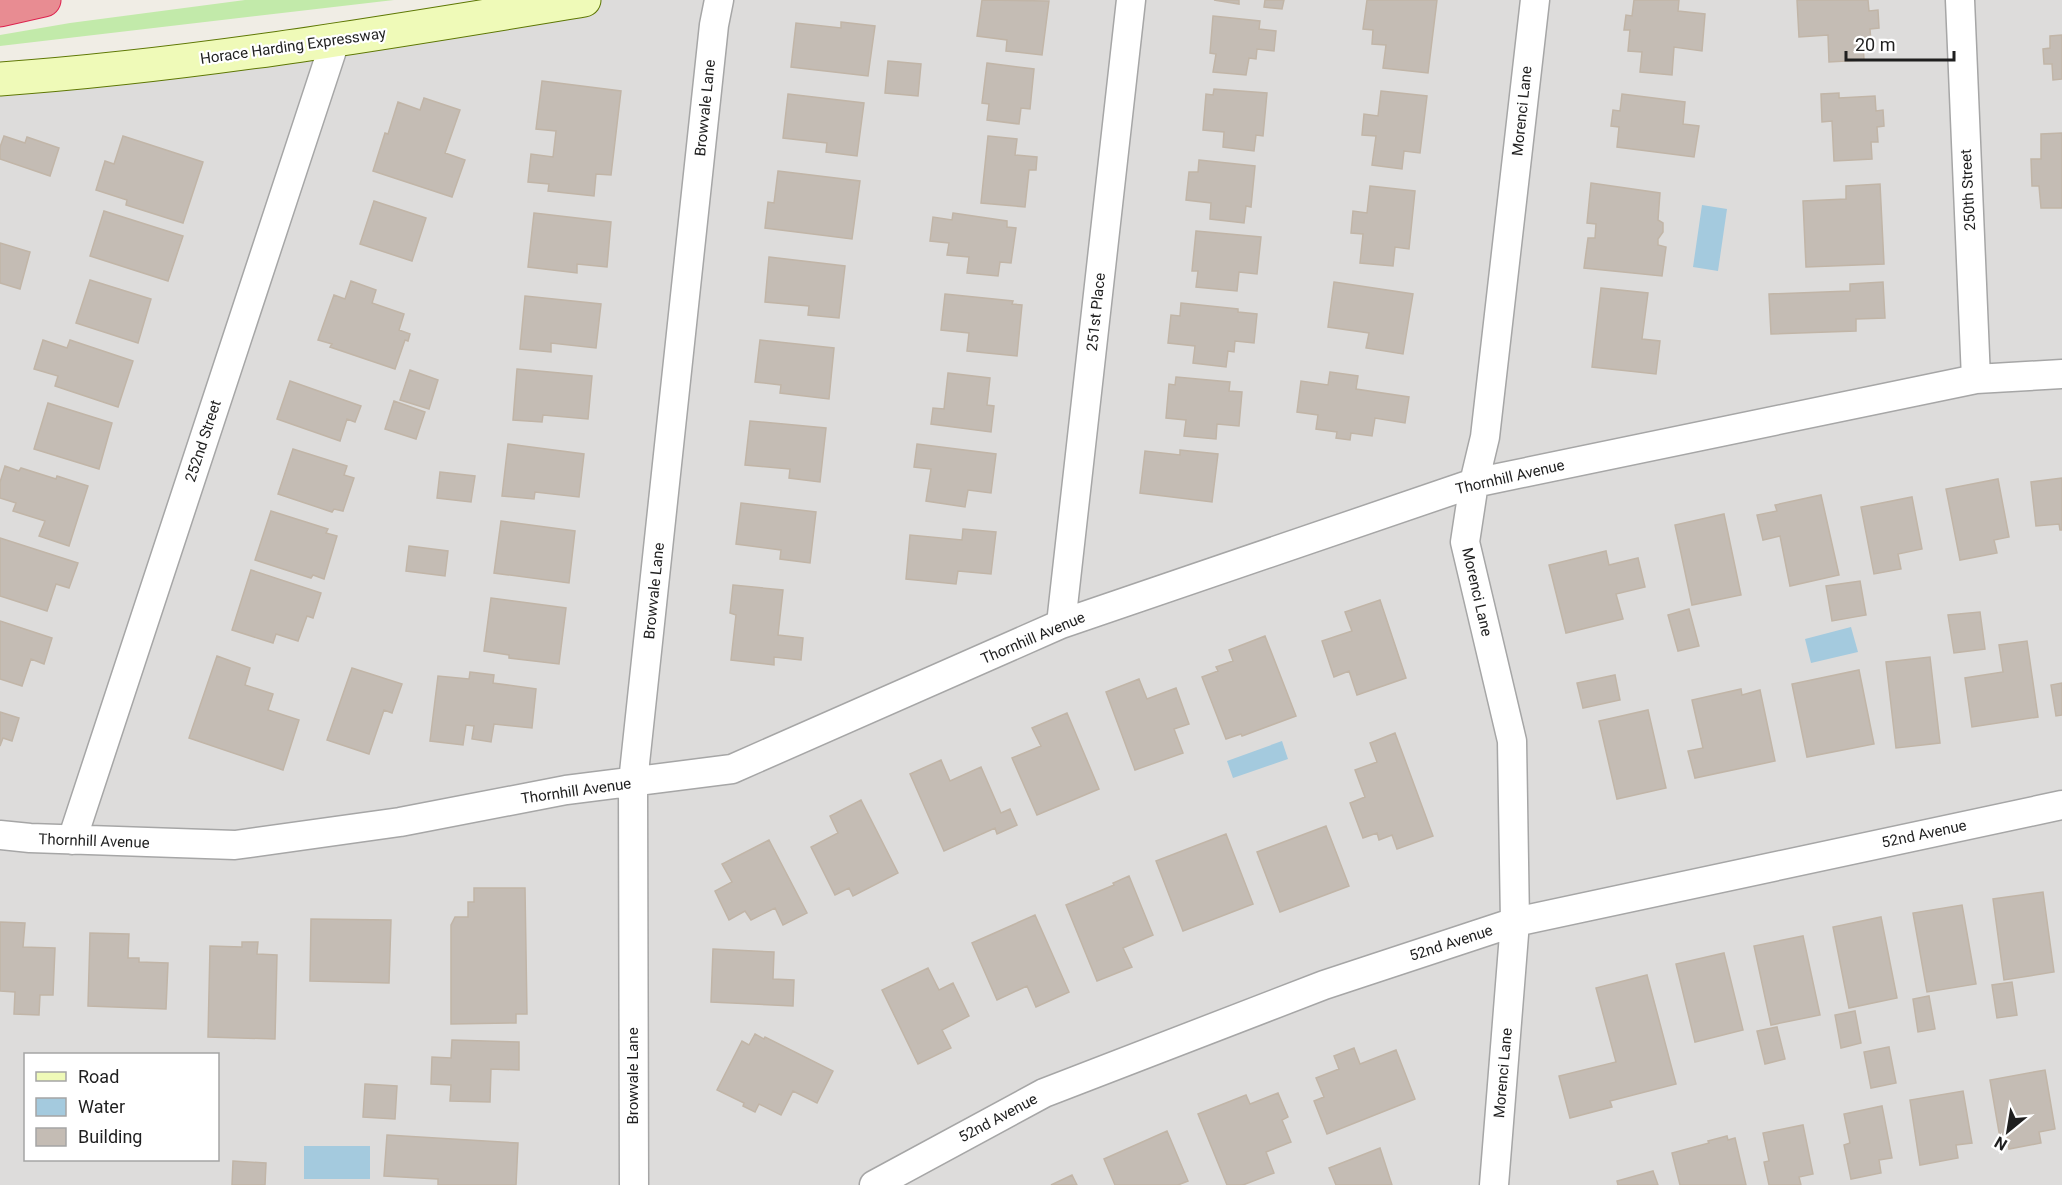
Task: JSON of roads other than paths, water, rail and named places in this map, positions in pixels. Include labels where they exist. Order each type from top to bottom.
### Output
[{"type":"highway","points":[[0,10],[44,0]]},
{"type":"main road","name":"Horace Harding Expressway","points":[[0,79],[88,73],[335,41],[584,0]]},
{"type":"street","name":"Browvale Lane","points":[[634,1185],[633,782],[718,0]]},
{"type":"street","name":"251st Place","points":[[1060,624],[1131,0]]},
{"type":"street","name":"Morenci Lane","points":[[1494,1185],[1515,922],[1512,741],[1465,542],[1474,483],[1485,437],[1534,0]]},
{"type":"street","name":"250th Street","points":[[1960,0],[1977,380]]},
{"type":"street","name":"252nd Street","points":[[72,840],[335,41]]},
{"type":"street","name":"Thornhill Avenue","points":[[0,835],[72,840],[236,845],[400,822],[566,790],[732,769],[1060,624],[1474,483],[1977,380],[2062,374]]},
{"type":"street","name":"52nd Avenue","points":[[874,1185],[1044,1093],[1324,985],[1515,922],[2062,805]]},
{"type":"water","points":[[1702,205],[1727,209],[1718,271],[1693,267]]},
{"type":"water","points":[[1851,627],[1858,652],[1811,663],[1805,639]]},
{"type":"water","points":[[1282,741],[1288,759],[1233,778],[1227,761]]},
{"type":"water","points":[[304,1146],[370,1146],[370,1179],[304,1179]]}]
